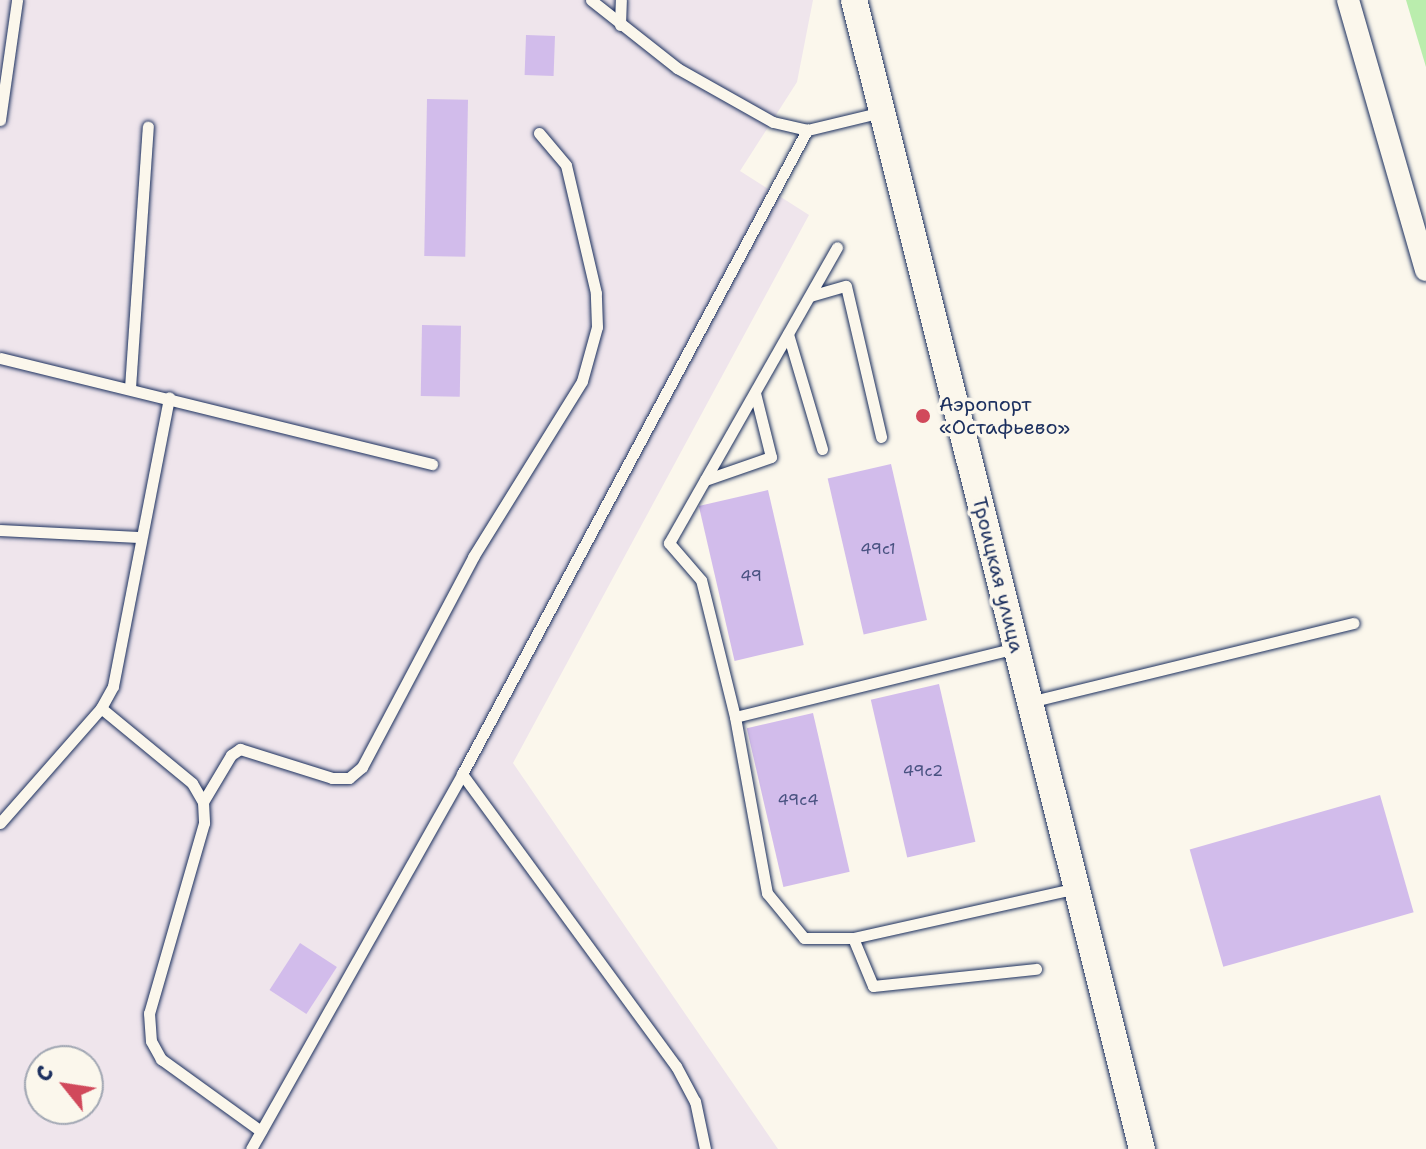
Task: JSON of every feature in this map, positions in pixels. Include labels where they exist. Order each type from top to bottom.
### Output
[{"type":"street","name":"Троицкая улица","points":[[854,0],[1142,1149]]},
{"type":"street","points":[[1348,0],[1426,270]]},
{"type":"lane","points":[[0,120],[17,0]]},
{"type":"lane","points":[[591,0],[677,68],[773,122],[807,130],[882,112]]},
{"type":"lane","points":[[620,25],[621,0]]},
{"type":"lane","points":[[130,388],[148,127]]},
{"type":"lane","points":[[251,1149],[462,774],[807,130]]},
{"type":"lane","points":[[203,802],[231,755],[240,749],[332,778],[349,778],[362,767],[473,557],[582,381],[597,327],[596,293],[566,165],[539,133]]},
{"type":"lane","points":[[837,247],[669,543],[701,580],[735,717],[767,893],[804,938],[853,938],[1076,888]]},
{"type":"lane","points":[[810,296],[846,286],[881,437]]},
{"type":"lane","points":[[788,334],[822,449]]},
{"type":"lane","points":[[0,358],[432,464]]},
{"type":"lane","points":[[705,480],[771,457],[755,393]]},
{"type":"lane","points":[[0,823],[101,708],[113,686],[138,537],[169,397]]},
{"type":"lane","points":[[0,530],[138,537]]},
{"type":"lane","points":[[1028,703],[1354,623]]},
{"type":"lane","points":[[735,717],[1016,648]]},
{"type":"lane","points":[[101,708],[192,783],[203,802],[204,823],[149,1013],[151,1041],[161,1059],[261,1131]]},
{"type":"lane","points":[[462,774],[676,1066],[695,1101],[705,1149]]},
{"type":"lane","points":[[853,938],[873,986],[1036,969]]},
{"type":"shaded area","points":[[0,0],[813,0],[797,82],[740,171],[809,215],[513,763],[778,1149],[0,1149]]},
{"type":"green space","points":[[1406,0],[1426,0],[1426,67]]},
{"type":"building","points":[[526,35],[555,36],[554,76],[525,75]]},
{"type":"building","points":[[427,99],[468,100],[465,257],[424,256]]},
{"type":"building","points":[[422,325],[461,326],[460,397],[421,396]]},
{"type":"building","points":[[891,464],[927,620],[864,635],[828,479]]},
{"type":"building","points":[[768,490],[804,645],[735,661],[699,506]]},
{"type":"building","points":[[939,684],[975,842],[907,858],[871,700]]},
{"type":"building","points":[[813,713],[850,872],[783,887],[747,728]]},
{"type":"building","points":[[1380,795],[1414,912],[1223,967],[1190,850]]},
{"type":"building","points":[[300,943],[337,967],[306,1014],[270,990]]},
{"type":"place","name":"Аэропорт «Остафьево»","points":[[923,416]]}]
